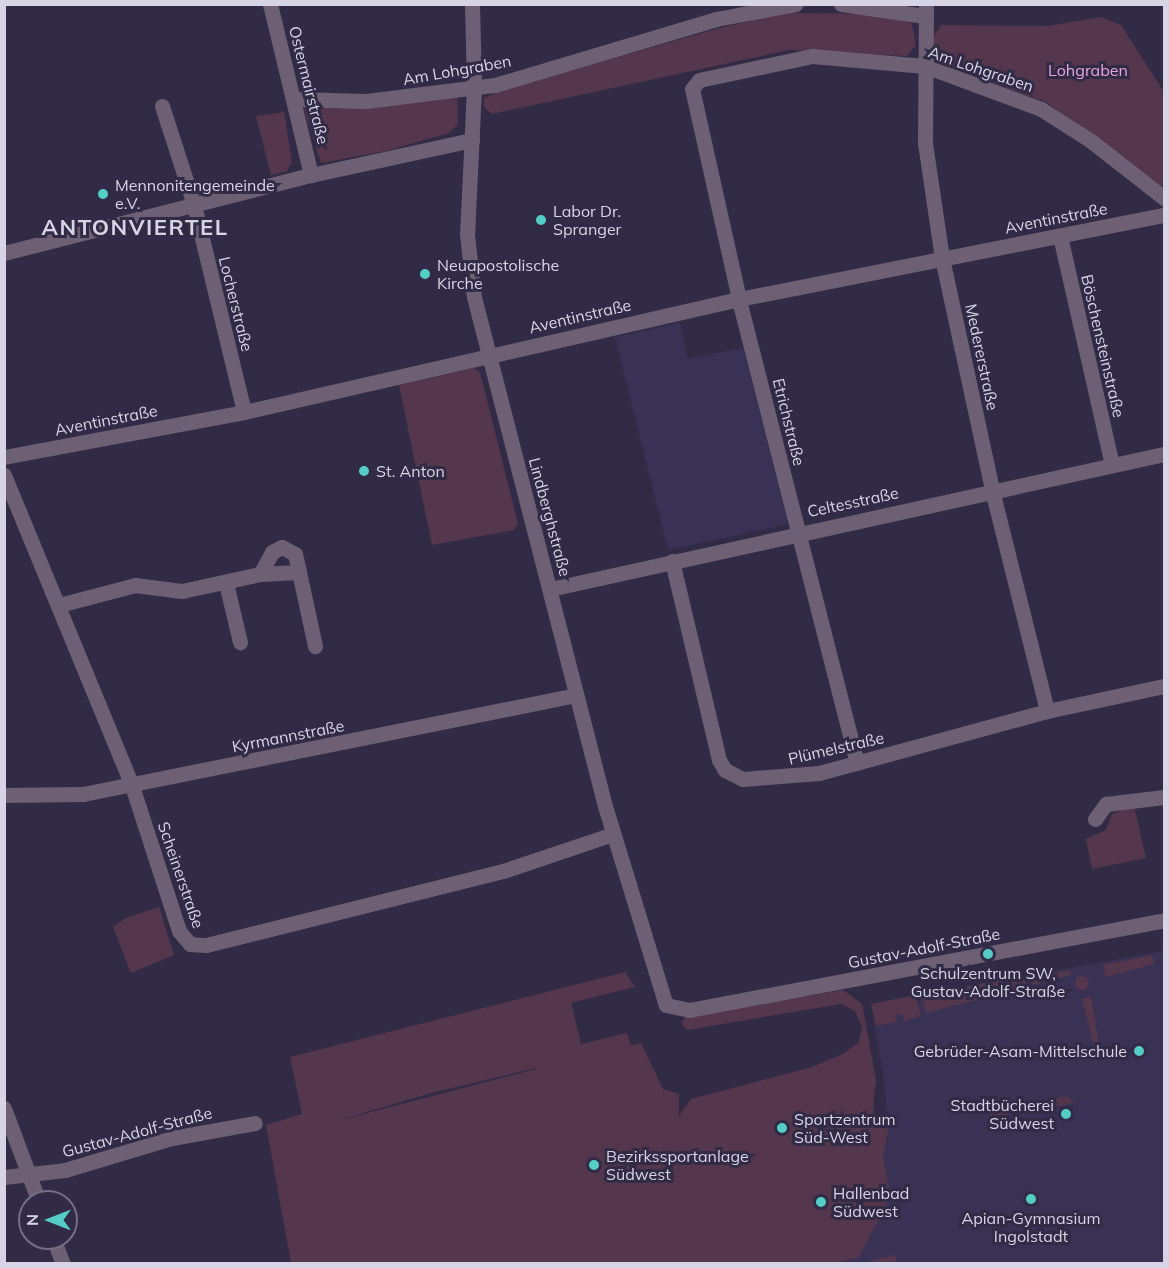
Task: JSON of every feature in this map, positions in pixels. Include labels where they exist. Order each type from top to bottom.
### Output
[{"type":"street","name":"Ostermairstraße","points":[[270,4],[295,99],[311,175]]},
{"type":"street","name":"Lindberghstraße","points":[[471,4],[474,88],[468,249],[488,355],[613,834],[666,1005],[689,1010]]},
{"type":"street","name":"Am Lohgraben","points":[[295,99],[366,101],[495,86],[716,20],[796,4]]},
{"type":"street","points":[[841,4],[925,10]]},
{"type":"street","name":"Medererstraße","points":[[925,10],[925,143],[942,258],[992,490],[1047,711]]},
{"type":"street","name":"Am Lohgraben","points":[[692,88],[699,80],[812,56],[925,66],[1041,109],[1091,141],[1164,198]]},
{"type":"street","name":"Etrichstraße","points":[[692,88],[739,299],[857,763]]},
{"type":"street","points":[[162,106],[194,205]]},
{"type":"street","points":[[4,253],[311,175],[472,141]]},
{"type":"street","name":"Locherstraße","points":[[194,205],[244,412]]},
{"type":"street","name":"Aventinstraße","points":[[4,458],[244,412],[739,299],[1164,215]]},
{"type":"street","name":"Böschensteinstraße","points":[[1060,236],[1112,465]]},
{"type":"street","name":"Celtesstraße","points":[[550,589],[799,532],[1164,454]]},
{"type":"street","name":"Scheinerstraße","points":[[4,475],[132,786],[179,931],[184,940],[197,946],[503,871],[613,834]]},
{"type":"street","points":[[260,574],[272,552],[282,547],[295,554],[315,646]]},
{"type":"street","name":"Plümelstraße","points":[[672,561],[716,749],[726,770],[743,779],[772,779],[819,773],[1047,711],[1164,686]]},
{"type":"street","points":[[59,605],[135,585],[182,591],[260,574],[298,572]]},
{"type":"street","points":[[226,583],[240,642]]},
{"type":"street","name":"Kyrmannstraße","points":[[4,795],[83,794],[132,786],[576,695]]},
{"type":"street","points":[[1095,819],[1106,804],[1164,797]]},
{"type":"street","name":"Gustav-Adolf-Straße","points":[[689,1010],[1164,920]]},
{"type":"street","points":[[4,1108],[34,1190]]},
{"type":"street","name":"Gustav-Adolf-Straße","points":[[4,1177],[66,1170],[172,1138],[255,1123]]},
{"type":"shaded area","points":[[680,323],[688,359],[743,348],[788,519],[784,525],[668,550],[615,337]]},
{"type":"shaded area","points":[[1164,951],[1164,1263],[838,1264],[859,1256],[891,1196],[883,1157],[889,1128],[884,1080],[871,1004]]},
{"type":"green space","points":[[783,13],[871,14],[911,20],[916,45],[907,56],[789,50],[492,114],[484,107],[484,98],[503,90],[716,29]]},
{"type":"green space","name":"Lohgraben","points":[[1101,17],[1121,25],[1164,92],[1164,189],[1046,102],[932,61],[930,42],[941,25],[1047,26]]},
{"type":"green space","points":[[457,97],[458,124],[449,133],[386,151],[321,163],[304,109]]},
{"type":"green space","points":[[284,112],[292,162],[287,171],[271,175],[256,116]]},
{"type":"green space","points":[[474,368],[480,372],[518,524],[514,530],[432,545],[399,385]]},
{"type":"green space","points":[[1134,806],[1146,858],[1092,869],[1086,839],[1106,830],[1112,814]]},
{"type":"green space","points":[[159,907],[174,955],[131,973],[113,927],[126,918]]},
{"type":"green space","points":[[1152,955],[1154,964],[1106,977],[1103,965]]},
{"type":"green space","points":[[1070,970],[1071,975],[1032,985],[1030,978]]},
{"type":"green space","name":"Bezirkssportanlage Südwest","points":[[625,972],[635,987],[571,1003],[581,1044],[627,1033],[631,1046],[641,1043],[663,1089],[679,1094],[679,1116],[691,1099],[812,1067],[843,1054],[859,1042],[862,1027],[855,1011],[841,1004],[687,1030],[681,1023],[685,1017],[843,990],[862,1004],[876,1079],[873,1111],[889,1128],[883,1157],[891,1196],[859,1257],[838,1263],[291,1263],[266,1125],[302,1114],[290,1057]],"holes":[[[536,1069],[333,1122],[431,1093]]]},
{"type":"green space","points":[[1023,976],[1026,987],[926,1013],[921,994]]},
{"type":"green space","points":[[1082,976],[1087,978],[1089,983],[1087,988],[1082,990],[1077,988],[1075,983],[1077,978]]},
{"type":"green space","points":[[915,995],[921,1016],[904,1021],[902,1014],[895,1015],[897,1022],[876,1026],[871,1004]]},
{"type":"green space","points":[[1091,996],[1100,1049],[1095,1051],[1082,999]]},
{"type":"green space","points":[[1067,1096],[1075,1103],[991,1118],[990,1112]]},
{"type":"green space","points":[[895,1255],[897,1263],[862,1263]]},
{"type":"place","name":"Mennonitengemeinde e.V.","points":[[103,194]]},
{"type":"place","name":"Labor Dr. Spranger","points":[[541,220]]},
{"type":"place","name":"Neuapostolische Kirche","points":[[425,274]]},
{"type":"place","name":"St. Anton","points":[[364,471]]},
{"type":"place","name":"Schulzentrum SW, Gustav-Adolf-Straße","points":[[988,954]]},
{"type":"place","name":"Gebrüder-Asam-Mittelschule","points":[[1139,1051]]},
{"type":"place","name":"Stadtbücherei Südwest","points":[[1066,1114]]},
{"type":"place","name":"Sportzentrum Süd-West","points":[[782,1128]]},
{"type":"place","name":"Bezirkssportanlage Südwest","points":[[594,1165]]},
{"type":"place","name":"Apian-Gymnasium Ingolstadt","points":[[1031,1199]]},
{"type":"place","name":"Hallenbad Südwest","points":[[821,1202]]},
{"type":"district","name":"ANTONVIERTEL","points":[[135,228]]}]
